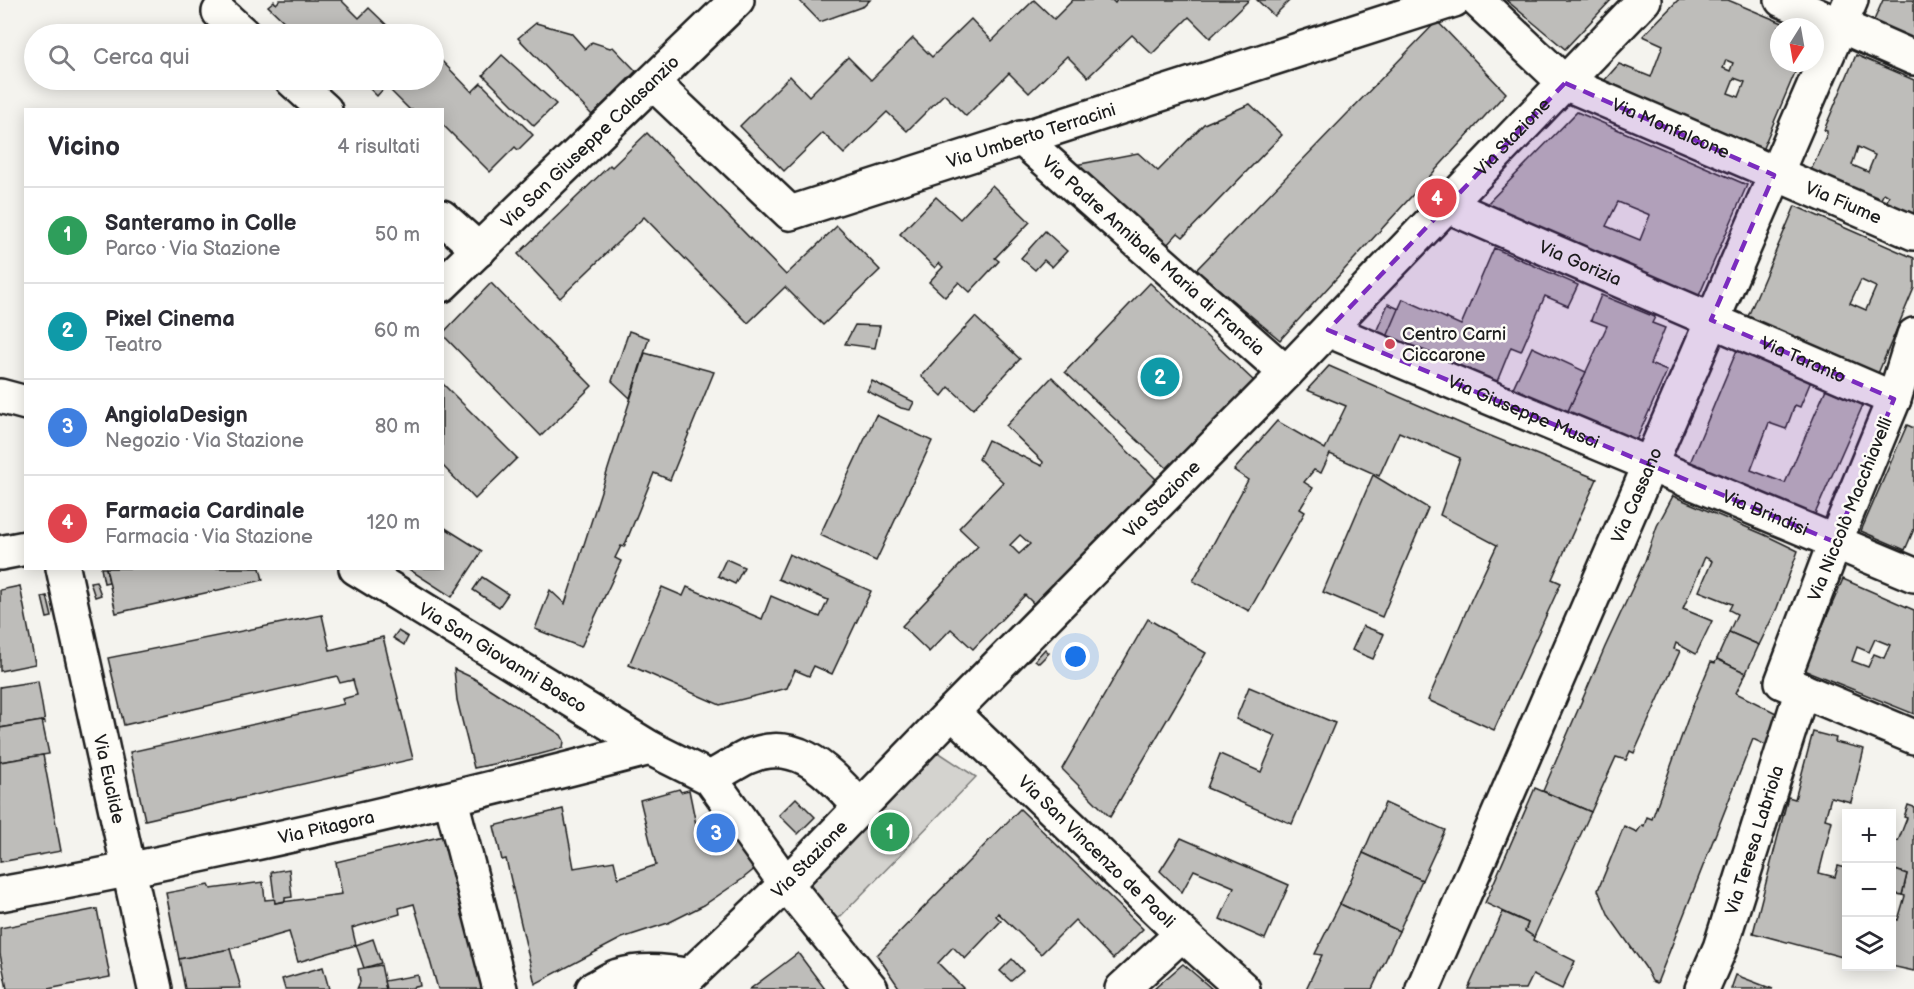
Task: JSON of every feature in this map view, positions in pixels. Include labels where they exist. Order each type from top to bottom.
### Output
[{"type":"street","name":"Via San Giuseppe Calasanzio","points":[[444,283],[737,0]]},
{"type":"street","name":"Via Umberto Terracini","points":[[652,83],[790,213],[1454,0]]},
{"type":"street","name":"Via Monfalcone","points":[[1477,0],[1565,83],[1774,175]]},
{"type":"street","name":"Via Stazione","points":[[680,982],[786,884],[1328,330],[1644,0]]},
{"type":"street","points":[[1782,0],[1846,13],[1914,58]]},
{"type":"street","points":[[219,12],[232,24]]},
{"type":"street","name":"Via Cassano","points":[[1423,989],[1846,13]]},
{"type":"street","points":[[303,90],[323,108]]},
{"type":"street","name":"Via Padre Annibale Maria di Francia","points":[[1021,138],[1286,373]]},
{"type":"street","name":"Via Fiume","points":[[1774,175],[1914,233]]},
{"type":"street","name":"Via Gorizia","points":[[1448,206],[1711,320]]},
{"type":"street","points":[[444,219],[479,250]]},
{"type":"street","name":"Via Taranto","points":[[1711,320],[1902,394]]},
{"type":"street","name":"Via Giuseppe Musci","points":[[1328,330],[1652,464]]},
{"type":"street","name":"Via Niccolò Macchiavelli","points":[[1792,686],[1835,542],[1902,394],[1914,335]]},
{"type":"street","points":[[0,396],[24,402]]},
{"type":"street","name":"Via Brindisi","points":[[1652,464],[1914,575]]},
{"type":"street","points":[[0,553],[24,548]]},
{"type":"street","name":"Via Euclide","points":[[63,570],[155,989]]},
{"type":"street","name":"Via San Giovanni Bosco","points":[[359,570],[650,748],[711,778]]},
{"type":"street","points":[[1792,686],[1914,737]]},
{"type":"street","name":"Via Teresa Labriola","points":[[1702,989],[1720,948],[1792,686]]},
{"type":"street","name":"Via San Vincenzo de Paoli","points":[[952,712],[1182,934],[1243,989]]},
{"type":"street","name":"Via Pitagora","points":[[0,894],[128,871],[451,800],[650,748]]},
{"type":"street","points":[[861,806],[812,760],[788,751],[764,752],[748,757],[711,778],[786,884],[871,989]]},
{"type":"street","points":[[451,800],[500,989]]},
{"type":"street","points":[[1122,989],[1182,934]]},
{"type":"street","points":[[592,989],[618,976],[643,972],[667,971],[680,982]]},
{"type":"highlighted area","points":[[1565,83],[1774,175],[1711,320],[1894,399],[1835,542],[1328,330]]},
{"type":"shaded area","points":[[938,752],[976,777],[837,920],[802,887]]},
{"type":"building","points":[[280,0],[341,0],[359,18],[369,8],[386,24],[287,24],[268,6],[274,1],[276,4]]},
{"type":"building","points":[[799,0],[870,0],[864,6],[820,22]]},
{"type":"building","points":[[1034,0],[1054,19],[1073,0],[1112,0],[1115,3],[1117,0],[1249,0],[1210,38],[1189,17],[1152,54],[1132,35],[1088,77],[1067,56],[1029,93],[1009,73],[966,116],[944,94],[907,131],[887,112],[844,154],[823,133],[784,171],[740,126],[790,76],[809,96],[848,57],[871,80],[913,38],[932,57],[971,19],[992,41]]},
{"type":"building","points":[[1257,0],[1290,0],[1274,16]]},
{"type":"building","points":[[1506,0],[1611,0],[1565,49]]},
{"type":"building","points":[[1678,0],[1728,0],[1771,18],[1770,72],[1795,72],[1760,155],[1603,82],[1619,64],[1651,77],[1663,45],[1643,36]],"holes":[[[1726,60],[1733,63],[1730,71],[1723,68]],[[1734,78],[1745,82],[1739,97],[1728,93]]]},
{"type":"building","points":[[1883,0],[1914,0],[1914,44],[1871,27]]},
{"type":"building","points":[[1437,21],[1506,93],[1280,340],[1196,270]]},
{"type":"building","points":[[536,23],[571,33],[585,49],[592,42],[613,47],[636,71],[592,115],[518,38]]},
{"type":"building","points":[[502,55],[556,104],[534,126],[483,75]]},
{"type":"building","points":[[1856,55],[1914,80],[1914,225],[1808,177],[1827,134],[1824,130]],"holes":[[[1858,147],[1875,155],[1868,172],[1852,165]],[[1884,193],[1889,196],[1885,206],[1879,203]]]},
{"type":"building","points":[[444,63],[472,92],[481,83],[533,135],[518,150],[515,147],[490,172],[444,126],[444,108],[408,108],[390,90],[444,90]]},
{"type":"building","points":[[371,90],[382,90],[377,96]]},
{"type":"building","points":[[1250,104],[1282,135],[1183,237],[1178,233],[1165,247],[1075,165],[1138,153],[1158,171],[1204,124]]},
{"type":"building","points":[[1577,112],[1747,185],[1698,298],[1484,207]],"holes":[[[1618,202],[1650,215],[1640,240],[1606,226]]]},
{"type":"building","points":[[647,133],[786,275],[837,226],[880,270],[823,325],[785,287],[748,323],[644,217],[560,298],[518,254],[610,165],[612,167]]},
{"type":"building","points":[[992,185],[1030,222],[995,258],[999,261],[970,292],[959,282],[945,297],[929,282],[943,267],[939,263],[935,268],[900,234],[936,197],[960,219]]},
{"type":"building","points":[[1795,206],[1914,258],[1914,288],[1877,376],[1746,321]],"holes":[[[1861,280],[1876,287],[1866,310],[1850,303]]]},
{"type":"building","points":[[1045,231],[1067,251],[1052,267],[1044,260],[1035,270],[1021,258]]},
{"type":"building","points":[[1494,248],[1578,285],[1568,306],[1545,296],[1521,351],[1511,347],[1494,389],[1384,341],[1403,299],[1461,325]]},
{"type":"building","points":[[491,283],[592,386],[541,436],[444,336],[444,332]]},
{"type":"building","points":[[1150,283],[1255,382],[1170,471],[1065,372]]},
{"type":"building","points":[[1601,295],[1655,317],[1652,323],[1665,328],[1650,364],[1667,371],[1634,445],[1566,415],[1607,326],[1591,320]]},
{"type":"building","points":[[1388,304],[1399,309],[1387,337],[1376,332]]},
{"type":"building","points":[[975,317],[1020,359],[973,409],[949,387],[942,396],[921,376]]},
{"type":"building","points":[[855,325],[880,326],[875,348],[845,344]]},
{"type":"building","points":[[629,331],[649,338],[630,398],[612,381]]},
{"type":"building","points":[[1532,347],[1586,372],[1566,415],[1512,390]]},
{"type":"building","points":[[1737,350],[1811,381],[1800,407],[1795,405],[1786,429],[1769,423],[1751,470],[1785,483],[1826,389],[1863,405],[1811,523],[1687,470]]},
{"type":"building","points":[[645,353],[714,372],[670,480],[654,473],[624,547],[621,546],[615,558],[621,561],[581,647],[535,629],[550,590],[565,604]]},
{"type":"building","points":[[1329,366],[1471,428],[1597,479],[1552,579],[1561,583],[1494,730],[1428,700],[1497,545],[1440,515],[1460,458],[1399,432],[1379,476],[1330,454],[1321,473],[1314,470],[1304,482],[1313,488],[1300,509],[1305,512],[1249,611],[1193,581],[1248,480],[1234,470],[1277,421],[1325,449],[1346,406],[1307,390]]},
{"type":"building","points":[[1052,377],[1157,480],[1035,605],[1025,595],[973,649],[951,629],[929,652],[902,626],[978,546],[959,528],[1003,482],[979,459],[988,440],[1042,466],[1043,462],[1006,426]],"holes":[[[1020,535],[1030,544],[1019,554],[1010,545]]]},
{"type":"building","points":[[872,381],[914,402],[910,410],[901,408],[867,391]]},
{"type":"building","points":[[444,385],[517,458],[475,499],[444,467]]},
{"type":"building","points":[[876,415],[932,441],[876,561],[820,535]]},
{"type":"building","points":[[1907,425],[1914,428],[1914,529],[1905,550],[1861,531]]},
{"type":"building","points":[[1373,475],[1428,508],[1382,617],[1323,592]]},
{"type":"building","points":[[1673,496],[1798,551],[1777,608],[1759,645],[1729,632],[1737,614],[1729,610],[1732,604],[1699,591],[1712,561],[1705,557],[1683,609],[1712,621],[1696,654],[1676,643],[1674,649],[1680,651],[1634,753],[1630,751],[1626,760],[1616,757],[1591,812],[1543,791],[1645,561],[1657,526]]},
{"type":"building","points":[[444,527],[482,551],[452,597],[410,570],[444,570]]},
{"type":"building","points":[[789,554],[871,591],[832,674],[814,666],[809,676],[795,670],[787,688],[720,705],[629,665],[662,587],[683,596],[687,587],[762,619],[771,596],[820,617],[828,600],[778,579]]},
{"type":"building","points":[[726,559],[744,567],[735,584],[718,576]]},
{"type":"building","points":[[101,570],[106,570],[109,582],[104,583]]},
{"type":"building","points":[[106,570],[260,570],[263,580],[116,613]]},
{"type":"building","points":[[482,577],[508,594],[499,607],[473,590]]},
{"type":"building","points":[[1843,579],[1914,610],[1914,714],[1802,669],[1818,631],[1820,632]],"holes":[[[1875,639],[1890,645],[1884,658],[1874,654],[1868,667],[1852,661],[1857,647],[1869,652]]]},
{"type":"building","points":[[96,581],[101,595],[95,597],[90,582]]},
{"type":"building","points":[[20,586],[35,664],[0,671],[0,590]]},
{"type":"building","points":[[47,596],[52,617],[47,618],[42,597]]},
{"type":"building","points":[[322,615],[330,650],[383,637],[413,759],[145,820],[130,752],[344,704],[342,699],[357,695],[353,680],[340,683],[337,676],[124,725],[108,658]]},
{"type":"building","points":[[1148,619],[1206,653],[1110,817],[1062,769]]},
{"type":"building","points":[[1363,626],[1384,634],[1373,659],[1352,650]]},
{"type":"building","points":[[398,631],[408,637],[404,645],[393,638]]},
{"type":"building","points":[[1729,632],[1759,645],[1746,673],[1717,659]]},
{"type":"building","points":[[1045,649],[1049,653],[1039,663],[1035,660]]},
{"type":"building","points":[[1717,659],[1746,673],[1736,693],[1778,714],[1770,747],[1753,739],[1657,983],[1652,981],[1645,967],[1609,916],[1598,890],[1624,826],[1637,832],[1642,825],[1644,826],[1647,817],[1652,819],[1691,710],[1711,662],[1715,663]]},
{"type":"building","points":[[454,669],[473,678],[561,735],[564,741],[563,748],[474,768],[457,700]]},
{"type":"building","points":[[38,681],[45,723],[42,721],[0,728],[0,687]]},
{"type":"building","points":[[1249,687],[1335,723],[1292,824],[1207,788],[1220,754],[1261,772],[1276,736],[1236,719]]},
{"type":"building","points":[[42,721],[49,754],[0,762],[0,728]]},
{"type":"building","points":[[1813,732],[1836,738],[1835,742],[1864,749],[1851,802],[1831,797],[1825,819],[1832,821],[1819,873],[1835,877],[1838,866],[1842,867],[1842,957],[1753,933],[1788,797],[1795,799]]},
{"type":"building","points":[[43,755],[61,851],[0,862],[0,762]]},
{"type":"building","points":[[1535,788],[1591,812],[1534,937],[1525,931],[1528,923],[1485,903]]},
{"type":"building","points":[[679,789],[681,792],[689,790],[701,849],[738,827],[762,863],[704,905],[668,923],[622,938],[535,984],[506,859],[502,860],[494,826],[563,809],[574,868],[614,861],[618,878],[656,865],[640,800]]},
{"type":"building","points":[[796,798],[815,817],[798,834],[779,815]]},
{"type":"building","points":[[1385,803],[1445,830],[1422,880],[1363,853]]},
{"type":"building","points":[[1908,805],[1914,807],[1914,971],[1896,967],[1896,919],[1898,920],[1905,896],[1902,895],[1907,874],[1896,870],[1896,840],[1898,841],[1907,818],[1904,817]]},
{"type":"building","points":[[1020,809],[1143,929],[1113,959],[1075,920],[1041,954],[998,913],[996,916],[1001,921],[965,959],[953,947],[938,963],[964,989],[900,989],[877,955]]},
{"type":"building","points":[[443,836],[482,989],[438,989],[414,904],[399,908],[400,914],[352,928],[356,945],[298,962],[289,932],[230,949],[179,959],[166,893],[209,885],[211,889],[263,882],[265,900],[275,899],[275,903],[342,894],[336,862]]},
{"type":"building","points":[[1181,838],[1289,885],[1265,939],[1220,919],[1234,887],[1194,870],[1182,892],[1160,871]]},
{"type":"building","points":[[1363,853],[1422,880],[1399,931],[1340,904]]},
{"type":"building","points":[[289,869],[292,897],[275,903],[271,872]]},
{"type":"building","points":[[1896,870],[1907,874],[1902,895],[1896,894]]},
{"type":"building","points":[[1340,904],[1399,931],[1372,989],[1306,989],[1322,955],[1315,954]]},
{"type":"building","points":[[97,909],[110,977],[48,989],[7,989],[0,954],[0,928]]},
{"type":"building","points":[[1503,912],[1528,923],[1525,931],[1534,937],[1533,940],[1575,961],[1562,989],[1533,975],[1526,989],[1468,989]]},
{"type":"building","points":[[373,939],[381,963],[364,968],[356,945]]},
{"type":"building","points":[[230,949],[241,988],[185,989],[179,959]]},
{"type":"building","points":[[798,953],[825,989],[750,989],[777,969]]},
{"type":"building","points":[[1012,959],[1023,971],[1011,981],[1000,971]]},
{"type":"building","points":[[1183,964],[1212,989],[1154,989]]},
{"type":"building","points":[[381,965],[386,989],[357,989],[360,982],[358,969]]},
{"type":"building","points":[[323,967],[329,989],[285,989],[282,979]]},
{"type":"building","points":[[418,975],[420,986],[386,989],[384,981]]},
{"type":"building","points":[[1736,975],[1762,985],[1773,989],[1731,989]]},
{"type":"place","name":"Farmacia Cardinale","points":[[1437,198]]},
{"type":"place","name":"Centro Carni Ciccarone","points":[[1390,344]]},
{"type":"place","name":"Pixel Cinema","points":[[1160,377]]},
{"type":"place","name":"Santeramo in Colle","points":[[890,832]]},
{"type":"place","name":"AngiolaDesign","points":[[716,833]]}]
